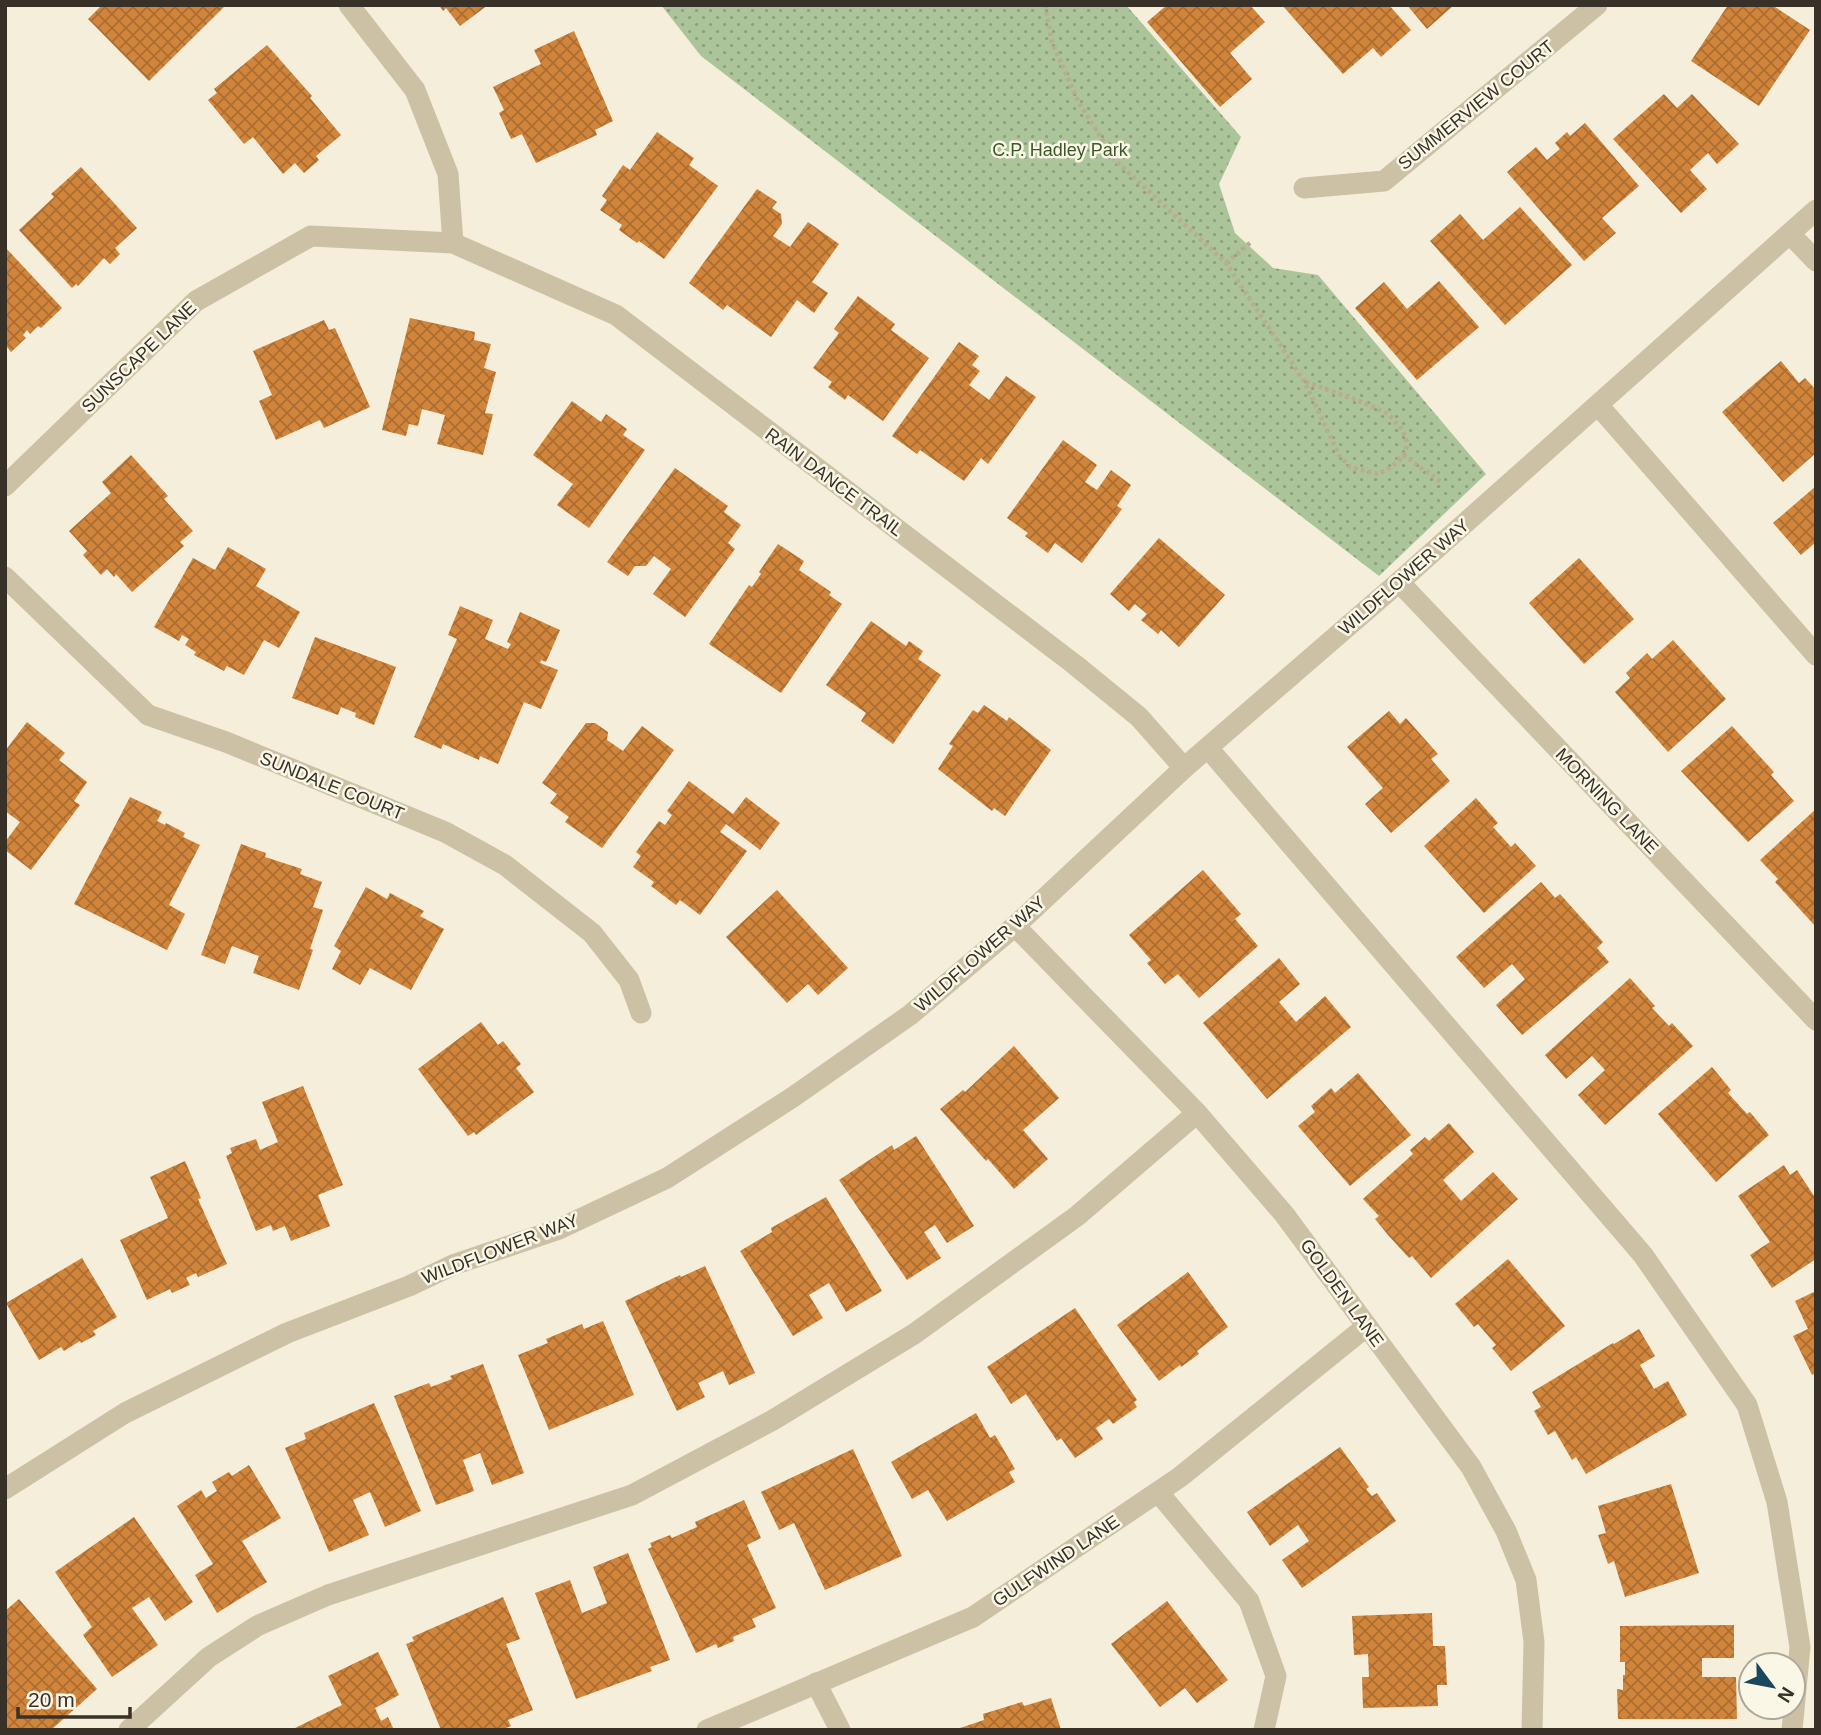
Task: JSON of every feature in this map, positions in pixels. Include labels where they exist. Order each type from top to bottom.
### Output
[{"type":"street","points":[[349,5],[415,90],[448,174],[453,243]]},
{"type":"street","name":"SUMMERVIEW COURT","points":[[1304,188],[1384,181],[1597,5]]},
{"type":"street","name":"WILDFLOWER WAY","points":[[5,1489],[125,1413],[286,1333],[409,1286],[453,1265],[559,1229],[667,1178],[793,1097],[910,1015],[1015,926],[1184,768],[1399,582],[1816,210]]},
{"type":"street","points":[[1790,234],[1816,261]]},
{"type":"street","name":"SUNSCAPE LANE","points":[[5,485],[196,302],[311,236],[453,243]]},
{"type":"street","name":"RAIN DANCE TRAIL","points":[[453,243],[615,315],[1074,664],[1139,717],[1184,768]]},
{"type":"street","points":[[1598,405],[1816,655]]},
{"type":"street","name":"SUNDALE COURT","points":[[5,577],[148,715],[226,742],[432,827],[505,865],[592,933],[629,980],[641,1013]]},
{"type":"street","name":"MORNING LANE","points":[[1399,582],[1816,1020]]},
{"type":"street","points":[[1208,748],[1643,1255],[1747,1405],[1777,1502],[1800,1647],[1793,1730]]},
{"type":"street","name":"GOLDEN LANE","points":[[1015,926],[1198,1113],[1284,1214],[1471,1466],[1506,1531],[1526,1580],[1534,1642],[1532,1730]]},
{"type":"street","points":[[129,1730],[209,1657],[257,1626],[328,1595],[632,1496],[773,1420],[914,1334],[1077,1216],[1198,1113]]},
{"type":"street","name":"GULFWIND LANE","points":[[707,1730],[973,1617],[1180,1477],[1367,1326]]},
{"type":"street","points":[[1158,1492],[1249,1601],[1276,1676],[1264,1730]]},
{"type":"street","points":[[816,1683],[840,1730]]},
{"type":"path","points":[[1045,5],[1052,42],[1079,103],[1115,160],[1226,263],[1304,381],[1339,455],[1350,467],[1378,474],[1392,467],[1403,455],[1408,442],[1405,433],[1389,414],[1304,381]]},
{"type":"path","points":[[1226,263],[1250,243]]},
{"type":"path","points":[[1403,455],[1443,483]]},
{"type":"green space","name":"C.P. Hadley Park","points":[[661,5],[1126,5],[1241,137],[1219,184],[1235,233],[1273,268],[1318,275],[1486,474],[1379,576],[701,56]]},
{"type":"building","points":[[102,5],[226,5],[149,81],[88,19]]},
{"type":"building","points":[[439,5],[488,5],[460,26],[446,8],[443,11]]},
{"type":"building","points":[[1167,5],[1250,5],[1265,22],[1230,53],[1252,79],[1220,107],[1147,22]]},
{"type":"building","points":[[1282,5],[1389,5],[1411,30],[1381,57],[1373,48],[1343,74]]},
{"type":"building","points":[[1407,5],[1454,5],[1427,29]]},
{"type":"building","points":[[1728,5],[1772,5],[1810,30],[1759,106],[1691,61]]},
{"type":"building","points":[[574,31],[613,121],[595,130],[597,135],[536,163],[522,134],[511,139],[499,113],[504,110],[493,87],[541,64],[534,50]]},
{"type":"building","points":[[267,45],[312,96],[310,98],[341,135],[316,156],[319,160],[304,173],[295,163],[283,174],[253,137],[244,144],[208,100],[217,93],[214,89]]},
{"type":"building","points":[[1664,94],[1677,108],[1692,94],[1739,144],[1717,164],[1708,153],[1690,170],[1707,189],[1681,213],[1613,139]]},
{"type":"building","points":[[1585,123],[1639,186],[1602,218],[1616,233],[1584,261],[1507,172],[1536,147],[1547,160],[1560,149],[1555,143],[1567,132],[1570,136]]},
{"type":"building","points":[[657,132],[694,158],[689,165],[718,186],[664,259],[619,230],[622,225],[600,210],[607,200],[602,196],[623,165],[630,170]]},
{"type":"building","points":[[81,167],[137,228],[115,248],[120,254],[110,264],[104,258],[78,286],[76,284],[72,288],[19,230],[54,197],[51,194]]},
{"type":"building","points":[[757,189],[777,202],[772,208],[781,214],[782,224],[773,236],[790,247],[808,222],[839,244],[812,282],[828,293],[814,313],[797,300],[771,337],[727,305],[723,310],[689,283]]},
{"type":"building","points":[[1520,207],[1572,265],[1505,325],[1430,241],[1460,214],[1483,240]]},
{"type":"building","points":[[5,247],[62,308],[41,328],[38,326],[30,334],[27,330],[23,335],[26,338],[11,352],[7,347],[5,349]]},
{"type":"building","points":[[1439,281],[1479,327],[1417,380],[1355,308],[1384,282],[1407,309]]},
{"type":"building","points":[[858,296],[895,324],[891,330],[929,358],[883,421],[848,395],[845,400],[828,387],[832,382],[813,368],[839,333],[834,329]]},
{"type":"building","points":[[410,318],[475,332],[474,340],[491,344],[484,368],[496,372],[485,413],[493,414],[483,455],[437,444],[445,415],[422,409],[418,426],[409,424],[406,436],[382,430]]},
{"type":"building","points":[[324,320],[329,330],[335,328],[370,407],[324,428],[320,420],[276,440],[259,401],[272,395],[253,351]]},
{"type":"building","points":[[959,342],[979,356],[972,365],[980,371],[969,385],[989,400],[1006,376],[1036,397],[988,464],[981,458],[964,481],[920,450],[917,454],[892,436]]},
{"type":"building","points":[[1781,361],[1799,383],[1805,378],[1816,390],[1816,453],[1783,482],[1722,412]]},
{"type":"building","points":[[572,401],[601,422],[606,414],[627,429],[623,435],[645,450],[589,528],[557,505],[573,484],[533,455]]},
{"type":"building","points":[[1063,440],[1097,465],[1085,482],[1097,490],[1111,470],[1131,485],[1117,506],[1122,509],[1082,563],[1055,543],[1048,553],[1025,536],[1028,533],[1007,518]]},
{"type":"building","points":[[131,455],[168,496],[164,499],[193,531],[180,542],[184,546],[132,592],[116,574],[114,577],[107,569],[101,575],[83,555],[87,551],[69,531],[111,493],[102,482]]},
{"type":"building","points":[[675,468],[728,506],[724,512],[741,525],[728,543],[735,549],[685,617],[653,594],[671,569],[654,556],[646,566],[635,566],[628,576],[607,562]]},
{"type":"building","points":[[1816,486],[1816,542],[1801,555],[1773,523]]},
{"type":"building","points":[[1159,538],[1225,595],[1179,647],[1161,630],[1158,634],[1141,620],[1147,614],[1135,604],[1129,611],[1110,594]]},
{"type":"building","points":[[778,544],[804,561],[799,570],[831,592],[829,595],[842,604],[781,693],[709,644],[749,585],[752,587],[761,574],[759,572]]},
{"type":"building","points":[[228,547],[266,569],[256,586],[300,612],[279,648],[264,640],[244,675],[227,666],[224,671],[194,655],[196,652],[185,645],[189,639],[182,635],[179,641],[154,627],[193,558],[215,570]]},
{"type":"building","points":[[1579,558],[1634,619],[1584,664],[1529,603]]},
{"type":"building","points":[[460,606],[493,620],[485,639],[508,649],[511,644],[507,642],[520,612],[560,630],[546,662],[541,660],[540,663],[558,670],[541,709],[524,702],[498,764],[480,756],[479,760],[443,744],[441,749],[414,737],[457,639],[448,635]]},
{"type":"building","points":[[871,621],[906,646],[909,641],[923,651],[918,659],[941,675],[893,744],[861,721],[866,713],[826,685]]},
{"type":"building","points":[[315,637],[396,667],[374,725],[341,707],[338,715],[292,698]]},
{"type":"building","points":[[1673,640],[1726,699],[1668,752],[1615,692],[1630,678],[1626,673],[1647,653],[1652,659]]},
{"type":"building","points":[[984,705],[1007,721],[1009,717],[1051,750],[1005,816],[994,808],[992,811],[938,769],[953,746],[949,744],[973,710],[978,713]]},
{"type":"building","points":[[1389,711],[1400,724],[1406,718],[1438,754],[1431,759],[1450,781],[1391,833],[1365,804],[1383,788],[1347,747]]},
{"type":"building","points":[[27,722],[65,753],[59,760],[87,782],[74,801],[80,805],[31,870],[5,850],[5,842],[20,822],[5,811],[5,751]]},
{"type":"building","points":[[586,723],[595,723],[608,732],[607,740],[623,751],[642,726],[674,750],[602,848],[565,822],[569,817],[550,803],[557,794],[542,783]]},
{"type":"building","points":[[1732,726],[1774,772],[1771,775],[1794,801],[1748,842],[1681,771]]},
{"type":"building","points":[[689,781],[733,814],[746,797],[780,823],[760,850],[726,824],[720,832],[747,851],[700,915],[680,900],[676,905],[651,886],[654,882],[633,867],[641,856],[636,852],[659,821],[665,825],[672,815],[667,811]]},
{"type":"building","points":[[130,797],[162,812],[157,821],[185,833],[183,837],[200,845],[169,905],[185,914],[167,950],[74,904]]},
{"type":"building","points":[[1476,798],[1498,823],[1493,827],[1511,847],[1515,843],[1536,866],[1484,913],[1424,846]]},
{"type":"building","points":[[1816,809],[1816,927],[1775,882],[1778,879],[1760,860]]},
{"type":"building","points":[[241,844],[266,853],[265,857],[302,869],[300,874],[322,882],[313,907],[323,910],[299,990],[253,973],[259,956],[232,946],[225,964],[201,955]]},
{"type":"building","points":[[1203,870],[1241,914],[1235,919],[1258,946],[1199,998],[1178,974],[1165,984],[1147,963],[1151,960],[1129,935]]},
{"type":"building","points":[[1541,882],[1555,898],[1560,894],[1603,942],[1597,948],[1609,962],[1522,1035],[1496,1005],[1525,979],[1512,964],[1484,988],[1456,957]]},
{"type":"building","points":[[366,887],[387,899],[390,893],[424,911],[420,916],[444,929],[411,990],[370,968],[360,985],[332,969],[341,951],[334,946]]},
{"type":"building","points":[[777,890],[848,968],[818,995],[808,984],[787,1003],[726,937]]},
{"type":"building","points":[[1279,958],[1300,984],[1279,1002],[1296,1022],[1325,996],[1351,1027],[1267,1099],[1203,1023]]},
{"type":"building","points":[[1630,978],[1655,1006],[1652,1008],[1669,1026],[1672,1023],[1693,1046],[1605,1125],[1578,1095],[1605,1070],[1592,1056],[1566,1079],[1545,1055]]},
{"type":"building","points":[[481,1022],[498,1045],[503,1041],[521,1064],[516,1068],[534,1092],[476,1135],[474,1132],[468,1136],[418,1069]]},
{"type":"building","points":[[1014,1046],[1059,1098],[1023,1130],[1048,1159],[1014,1189],[940,1109],[963,1090],[965,1092]]},
{"type":"building","points":[[1712,1067],[1731,1090],[1728,1093],[1747,1114],[1750,1112],[1769,1135],[1716,1182],[1658,1114]]},
{"type":"building","points":[[1358,1073],[1411,1135],[1350,1186],[1298,1126],[1315,1112],[1311,1106],[1331,1088],[1335,1093]]},
{"type":"building","points":[[303,1086],[343,1185],[318,1195],[330,1226],[291,1241],[285,1226],[273,1231],[271,1225],[256,1231],[226,1156],[232,1153],[230,1148],[256,1139],[260,1150],[278,1142],[262,1102]]},
{"type":"building","points":[[1449,1123],[1474,1152],[1443,1180],[1461,1201],[1493,1172],[1518,1199],[1431,1278],[1412,1256],[1409,1258],[1388,1235],[1375,1219],[1379,1216],[1363,1199],[1413,1154],[1410,1150],[1425,1137],[1429,1141]]},
{"type":"building","points":[[916,1136],[974,1226],[947,1243],[935,1225],[924,1232],[941,1258],[907,1280],[839,1180],[892,1145],[894,1150]]},
{"type":"building","points":[[185,1161],[201,1198],[198,1199],[227,1264],[198,1277],[196,1273],[186,1278],[190,1285],[172,1293],[170,1289],[147,1300],[120,1240],[168,1218],[150,1177]]},
{"type":"building","points":[[1784,1165],[1790,1175],[1797,1170],[1816,1199],[1816,1259],[1772,1288],[1750,1255],[1770,1242],[1738,1196]]},
{"type":"building","points":[[826,1197],[882,1291],[846,1312],[829,1283],[809,1295],[823,1318],[793,1336],[740,1251],[772,1232],[771,1228]]},
{"type":"building","points":[[82,1258],[117,1317],[93,1331],[96,1335],[64,1351],[61,1347],[39,1360],[6,1303]]},
{"type":"building","points":[[1508,1259],[1565,1326],[1511,1371],[1492,1348],[1496,1345],[1478,1324],[1474,1327],[1455,1304]]},
{"type":"building","points":[[705,1266],[755,1373],[729,1385],[723,1371],[698,1383],[705,1397],[677,1411],[625,1301]]},
{"type":"building","points":[[1188,1272],[1228,1327],[1197,1351],[1199,1354],[1159,1381],[1117,1325]]},
{"type":"building","points":[[1816,1291],[1816,1373],[1812,1375],[1793,1336],[1808,1329],[1795,1301]]},
{"type":"building","points":[[1075,1308],[1137,1400],[1134,1402],[1137,1407],[1113,1424],[1109,1419],[1096,1428],[1103,1439],[1075,1458],[1061,1438],[1057,1441],[1026,1394],[1011,1404],[987,1367]]},
{"type":"building","points":[[603,1321],[634,1395],[549,1430],[518,1355],[548,1343],[546,1339],[582,1324],[584,1329]]},
{"type":"building","points":[[1639,1329],[1655,1356],[1640,1365],[1654,1389],[1668,1381],[1687,1415],[1586,1474],[1576,1457],[1572,1460],[1555,1431],[1548,1435],[1534,1411],[1541,1407],[1532,1392]]},
{"type":"building","points":[[483,1364],[524,1473],[492,1485],[480,1453],[463,1460],[474,1491],[436,1505],[394,1396],[429,1383],[431,1387],[452,1379],[450,1376]]},
{"type":"building","points":[[374,1403],[421,1511],[385,1527],[370,1492],[353,1500],[369,1535],[329,1552],[285,1448],[306,1439],[304,1433]]},
{"type":"building","points":[[976,1413],[990,1438],[995,1435],[1015,1469],[1009,1472],[1015,1482],[947,1521],[928,1490],[912,1499],[891,1462]]},
{"type":"building","points":[[1340,1447],[1369,1487],[1366,1489],[1372,1496],[1377,1493],[1396,1521],[1302,1588],[1282,1560],[1309,1541],[1298,1525],[1270,1546],[1247,1512]]},
{"type":"building","points":[[853,1449],[902,1556],[825,1590],[794,1523],[779,1530],[761,1492]]},
{"type":"building","points":[[249,1465],[281,1518],[242,1541],[267,1582],[217,1613],[195,1575],[213,1564],[177,1506],[201,1490],[206,1498],[217,1491],[212,1482],[229,1472],[232,1476]]},
{"type":"building","points":[[1671,1484],[1699,1573],[1625,1597],[1614,1561],[1608,1564],[1598,1535],[1606,1533],[1598,1506]]},
{"type":"building","points":[[744,1500],[761,1538],[747,1545],[776,1608],[752,1619],[756,1627],[733,1637],[734,1641],[718,1648],[716,1644],[696,1653],[648,1549],[652,1547],[650,1543],[670,1535],[672,1538],[697,1527],[695,1522]]},
{"type":"building","points":[[134,1517],[193,1602],[165,1621],[149,1597],[132,1608],[158,1645],[112,1677],[83,1635],[92,1627],[55,1572]]},
{"type":"building","points":[[628,1553],[670,1660],[650,1667],[652,1671],[576,1699],[535,1593],[570,1580],[582,1613],[607,1603],[593,1567]]},
{"type":"building","points":[[503,1597],[520,1639],[506,1644],[533,1710],[508,1720],[511,1726],[501,1730],[441,1730],[406,1644],[414,1641],[412,1637]]},
{"type":"building","points":[[19,1599],[97,1689],[51,1730],[5,1730],[5,1611]]},
{"type":"building","points":[[1167,1601],[1228,1680],[1197,1703],[1185,1688],[1160,1707],[1111,1644]]},
{"type":"building","points":[[1432,1613],[1433,1646],[1445,1646],[1447,1685],[1437,1685],[1438,1706],[1363,1708],[1362,1677],[1369,1677],[1368,1654],[1354,1655],[1352,1616]]},
{"type":"building","points":[[1734,1625],[1734,1658],[1702,1658],[1702,1677],[1736,1677],[1737,1719],[1618,1719],[1617,1689],[1623,1690],[1625,1675],[1625,1662],[1620,1662],[1620,1626]]},
{"type":"building","points":[[378,1652],[399,1695],[375,1708],[381,1721],[388,1717],[394,1730],[291,1730],[342,1705],[328,1676]]},
{"type":"building","points":[[1051,1698],[1061,1730],[954,1730],[984,1720],[983,1714],[1022,1702],[1024,1706]]}]
